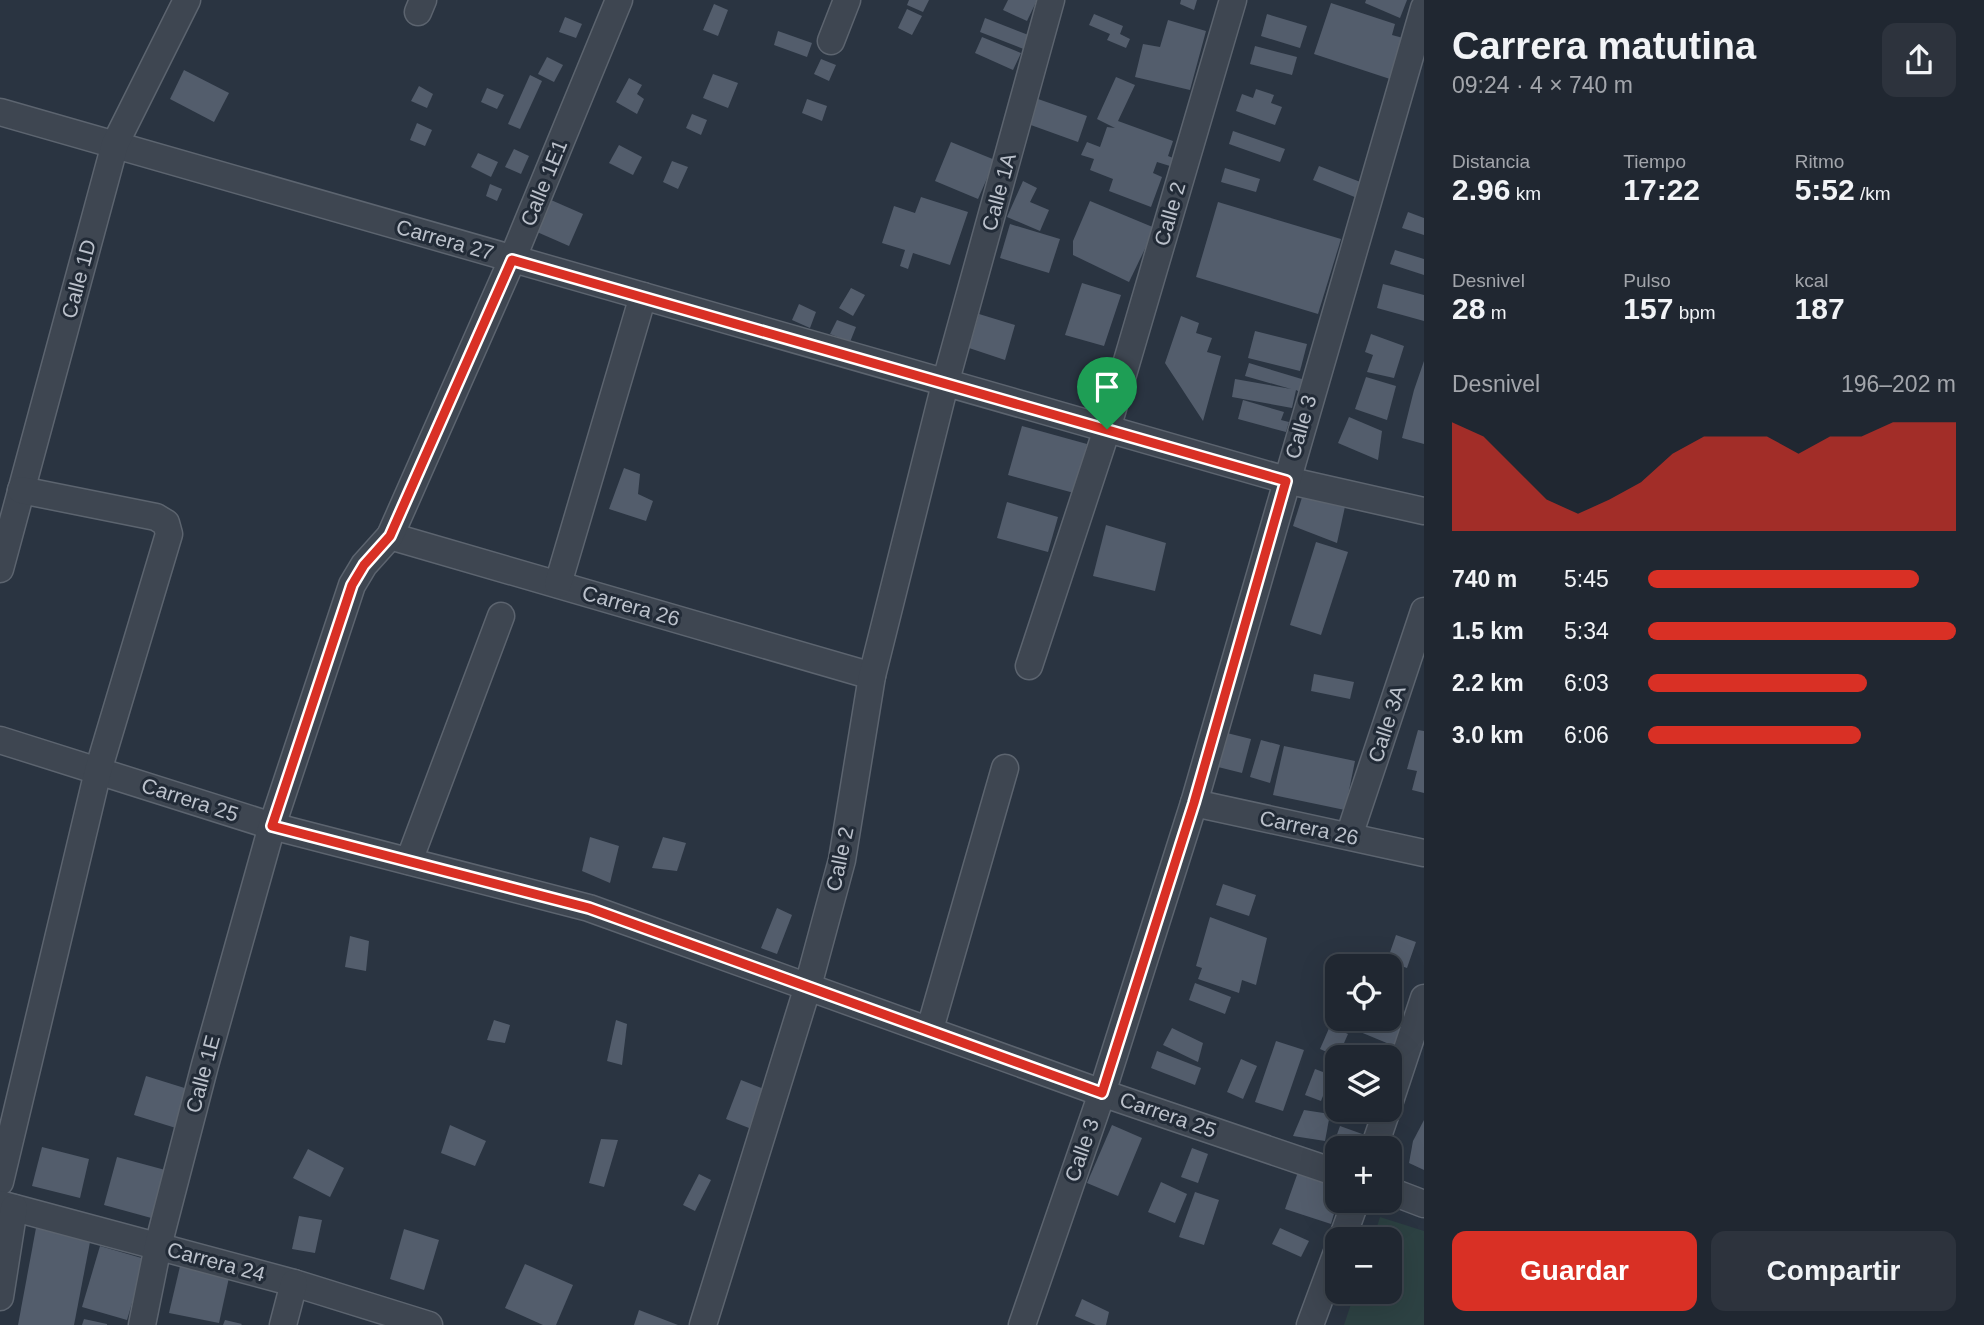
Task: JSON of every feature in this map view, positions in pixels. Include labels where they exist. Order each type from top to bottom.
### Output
[{"type":"street","name":"Calle 1D","points":[[0,569],[115,144],[187,0]]},
{"type":"street","name":"Calle 1E1","points":[[272,826],[352,585],[364,565],[390,536],[512,260],[619,0]]},
{"type":"street","points":[[831,41],[847,0]]},
{"type":"street","name":"Calle 1A","points":[[945,384],[1051,0]]},
{"type":"street","name":"Calle 2","points":[[1030,666],[1107,429],[1233,0]]},
{"type":"street","name":"Calle 3","points":[[1022,1325],[1102,1093],[1194,803],[1424,8]]},
{"type":"street","name":"Carrera 27","points":[[0,112],[1286,481],[1424,511]]},
{"type":"street","points":[[558,584],[643,296]]},
{"type":"street","name":"Calle 2","points":[[703,1325],[808,986],[842,860],[872,677],[945,384]]},
{"type":"street","points":[[0,1182],[98,771],[169,534],[166,523],[156,517],[21,491]]},
{"type":"street","name":"Carrera 26","points":[[390,536],[872,677]]},
{"type":"street","name":"Calle 3A","points":[[1349,836],[1424,611]]},
{"type":"street","points":[[409,861],[501,616]]},
{"type":"street","name":"Carrera 25","points":[[0,740],[272,826],[589,908],[1102,1093],[1325,1169]]},
{"type":"street","points":[[930,1029],[1005,768]]},
{"type":"street","name":"Carrera 26","points":[[1194,803],[1424,853]]},
{"type":"street","name":"Calle 1E","points":[[142,1325],[158,1246],[205,1065],[272,826]]},
{"type":"street","points":[[1402,1065],[1424,998]]},
{"type":"street","points":[[1402,1196],[1424,1204]]},
{"type":"street","points":[[0,1297],[7,1206]]},
{"type":"street","name":"Carrera 24","points":[[7,1206],[294,1283],[423,1324]]},
{"type":"street","points":[[283,1325],[294,1283]]},
{"type":"street","points":[[1310,1325],[1325,1284]]},
{"type":"green space","points":[[1380,1217],[1424,1231],[1424,1325],[1344,1325],[1351,1304],[1402,1304],[1402,1227],[1377,1227]]},
{"type":"building","points":[[909,0],[929,0],[923,12],[907,5]]},
{"type":"building","points":[[1008,0],[1037,0],[1027,21],[1003,10]]},
{"type":"building","points":[[1181,0],[1197,0],[1194,10],[1180,4]]},
{"type":"building","points":[[1366,0],[1407,0],[1400,18],[1365,3]]},
{"type":"building","points":[[1331,3],[1395,24],[1392,35],[1403,38],[1390,79],[1314,54]]},
{"type":"building","points":[[714,4],[728,10],[718,36],[703,30]]},
{"type":"building","points":[[907,9],[922,16],[912,35],[898,28]]},
{"type":"building","points":[[1094,14],[1123,26],[1120,34],[1130,39],[1126,48],[1107,40],[1110,34],[1089,25]]},
{"type":"building","points":[[1267,14],[1307,26],[1300,48],[1261,36]]},
{"type":"building","points":[[565,17],[582,24],[576,38],[559,32]]},
{"type":"building","points":[[985,18],[1031,36],[1026,50],[980,32]]},
{"type":"building","points":[[1168,20],[1206,31],[1190,90],[1135,77],[1143,44],[1160,47]]},
{"type":"building","points":[[778,31],[812,43],[807,57],[774,45]]},
{"type":"building","points":[[982,37],[1021,53],[1013,70],[975,53]]},
{"type":"building","points":[[1255,46],[1297,57],[1292,75],[1250,64]]},
{"type":"building","points":[[547,57],[563,65],[554,82],[538,74]]},
{"type":"building","points":[[821,59],[836,65],[829,81],[814,74]]},
{"type":"building","points":[[184,70],[229,93],[214,122],[170,99]]},
{"type":"building","points":[[713,74],[738,83],[728,108],[703,98]]},
{"type":"building","points":[[530,75],[542,81],[520,129],[508,124]]},
{"type":"building","points":[[1116,77],[1135,85],[1118,121],[1173,141],[1168,156],[1173,158],[1170,166],[1157,162],[1153,173],[1162,177],[1151,207],[1109,191],[1113,179],[1090,170],[1094,159],[1081,155],[1087,142],[1100,147],[1107,127],[1115,128],[1097,119]]},
{"type":"building","points":[[629,78],[642,85],[637,94],[644,99],[637,114],[616,102]]},
{"type":"building","points":[[419,86],[433,94],[427,108],[411,101]]},
{"type":"building","points":[[487,88],[504,95],[497,109],[481,102]]},
{"type":"building","points":[[1256,89],[1274,95],[1271,103],[1282,107],[1275,125],[1236,111],[1242,94],[1253,98]]},
{"type":"building","points":[[807,99],[827,106],[822,121],[802,113]]},
{"type":"building","points":[[1038,99],[1087,116],[1078,142],[1028,124]]},
{"type":"building","points":[[692,114],[707,120],[701,135],[686,128]]},
{"type":"building","points":[[417,123],[432,130],[425,146],[410,140]]},
{"type":"building","points":[[1233,131],[1285,149],[1280,162],[1229,144]]},
{"type":"building","points":[[951,142],[995,160],[978,199],[935,181]]},
{"type":"building","points":[[619,145],[642,157],[633,175],[609,163]]},
{"type":"building","points":[[514,149],[529,156],[521,174],[505,167]]},
{"type":"building","points":[[478,153],[498,162],[491,177],[471,167]]},
{"type":"building","points":[[672,161],[688,167],[678,189],[663,182]]},
{"type":"building","points":[[1319,166],[1363,183],[1357,198],[1313,180]]},
{"type":"building","points":[[1225,168],[1260,179],[1256,192],[1221,182]]},
{"type":"building","points":[[1023,181],[1037,188],[1030,202],[1049,210],[1040,231],[1007,217]]},
{"type":"building","points":[[490,184],[502,189],[497,201],[486,196]]},
{"type":"building","points":[[921,197],[968,212],[950,265],[913,253],[908,269],[900,266],[905,250],[882,243],[894,206],[915,213]]},
{"type":"building","points":[[551,200],[583,214],[569,246],[537,232]]},
{"type":"building","points":[[1090,201],[1155,228],[1129,282],[1073,255],[1073,241]]},
{"type":"building","points":[[1218,202],[1341,239],[1318,314],[1196,277]]},
{"type":"building","points":[[1408,212],[1424,218],[1424,235],[1402,228]]},
{"type":"building","points":[[1010,224],[1060,239],[1049,273],[1000,258]]},
{"type":"building","points":[[1395,250],[1424,259],[1424,275],[1390,264]]},
{"type":"building","points":[[1082,283],[1121,295],[1104,346],[1065,335]]},
{"type":"building","points":[[1383,284],[1424,295],[1424,321],[1377,308]]},
{"type":"building","points":[[851,288],[865,295],[853,316],[839,308]]},
{"type":"building","points":[[799,304],[816,312],[810,328],[792,320]]},
{"type":"building","points":[[979,314],[1015,325],[1005,360],[969,348]]},
{"type":"building","points":[[1181,316],[1199,323],[1196,333],[1212,338],[1207,352],[1221,356],[1203,421],[1165,363]]},
{"type":"building","points":[[837,320],[856,327],[850,342],[830,334]]},
{"type":"building","points":[[1255,331],[1307,344],[1300,371],[1248,358]]},
{"type":"building","points":[[1371,334],[1404,346],[1394,378],[1367,372],[1373,355],[1365,352]]},
{"type":"building","points":[[1424,361],[1424,444],[1402,438]]},
{"type":"building","points":[[1249,363],[1305,380],[1302,393],[1296,390],[1292,408],[1232,397],[1235,379],[1291,389],[1245,376]]},
{"type":"building","points":[[1366,377],[1396,386],[1387,420],[1355,409]]},
{"type":"building","points":[[1243,400],[1284,412],[1281,420],[1289,422],[1286,432],[1238,419]]},
{"type":"building","points":[[1349,417],[1382,431],[1378,460],[1338,443]]},
{"type":"building","points":[[1022,426],[1087,444],[1074,493],[1008,475]]},
{"type":"building","points":[[624,468],[640,474],[638,494],[653,501],[646,521],[609,509]]},
{"type":"building","points":[[1305,488],[1346,502],[1337,543],[1293,526]]},
{"type":"building","points":[[1007,502],[1058,517],[1048,552],[997,538]]},
{"type":"building","points":[[1106,525],[1166,543],[1155,591],[1093,576]]},
{"type":"building","points":[[1316,542],[1348,552],[1321,635],[1290,625]]},
{"type":"building","points":[[1314,674],[1354,682],[1350,699],[1311,691]]},
{"type":"building","points":[[1418,730],[1424,731],[1424,793],[1412,790],[1417,771],[1407,769]]},
{"type":"building","points":[[1227,733],[1251,739],[1242,773],[1218,767]]},
{"type":"building","points":[[1261,740],[1280,745],[1270,783],[1250,777]]},
{"type":"building","points":[[1284,746],[1355,761],[1345,810],[1273,795]]},
{"type":"building","points":[[590,837],[619,846],[610,883],[582,871]]},
{"type":"building","points":[[663,837],[686,843],[677,871],[652,868]]},
{"type":"building","points":[[1223,884],[1256,895],[1249,916],[1216,905]]},
{"type":"building","points":[[777,908],[792,915],[777,954],[761,948]]},
{"type":"building","points":[[1210,917],[1267,938],[1256,985],[1242,980],[1239,993],[1198,979],[1202,968],[1196,966]]},
{"type":"building","points":[[1396,935],[1416,942],[1407,968],[1402,966],[1402,954],[1389,954]]},
{"type":"building","points":[[350,936],[369,941],[366,971],[345,967]]},
{"type":"building","points":[[1195,983],[1231,997],[1225,1014],[1189,1000]]},
{"type":"building","points":[[494,1020],[510,1025],[505,1043],[487,1040]]},
{"type":"building","points":[[616,1020],[627,1024],[622,1065],[607,1061]]},
{"type":"building","points":[[1172,1028],[1203,1043],[1198,1062],[1163,1045]]},
{"type":"building","points":[[1328,1031],[1348,1034],[1343,1045],[1325,1045],[1325,1051],[1320,1049]]},
{"type":"building","points":[[1358,1031],[1400,1031],[1394,1045]]},
{"type":"building","points":[[1276,1041],[1304,1050],[1283,1111],[1255,1102]]},
{"type":"building","points":[[1157,1051],[1201,1068],[1195,1085],[1151,1068]]},
{"type":"building","points":[[1241,1059],[1257,1066],[1243,1099],[1227,1092]]},
{"type":"building","points":[[1315,1069],[1325,1073],[1325,1091],[1321,1101],[1305,1095]]},
{"type":"building","points":[[146,1076],[191,1090],[179,1129],[134,1115]]},
{"type":"building","points":[[741,1080],[764,1089],[749,1128],[726,1119]]},
{"type":"building","points":[[1304,1110],[1325,1113],[1325,1122],[1329,1122],[1325,1141],[1293,1136]]},
{"type":"building","points":[[1424,1120],[1424,1170],[1409,1163],[1413,1141]]},
{"type":"building","points":[[450,1125],[486,1141],[475,1166],[441,1153]]},
{"type":"building","points":[[1112,1125],[1142,1138],[1118,1196],[1087,1183]]},
{"type":"building","points":[[1340,1126],[1365,1135],[1365,1136],[1336,1136]]},
{"type":"building","points":[[601,1139],[618,1140],[604,1187],[589,1183]]},
{"type":"building","points":[[42,1147],[89,1159],[80,1198],[32,1186]]},
{"type":"building","points":[[1192,1148],[1208,1154],[1198,1183],[1181,1177]]},
{"type":"building","points":[[308,1149],[344,1168],[330,1197],[293,1178]]},
{"type":"building","points":[[117,1157],[169,1171],[155,1219],[104,1205]]},
{"type":"building","points":[[1298,1172],[1325,1180],[1325,1213],[1334,1213],[1331,1224],[1285,1209]]},
{"type":"building","points":[[699,1174],[711,1180],[695,1211],[683,1205]]},
{"type":"building","points":[[1161,1182],[1187,1194],[1175,1223],[1148,1212]]},
{"type":"building","points":[[1195,1192],[1219,1200],[1204,1245],[1179,1237]]},
{"type":"building","points":[[299,1216],[322,1220],[315,1253],[292,1249]]},
{"type":"building","points":[[36,1228],[91,1237],[74,1325],[18,1325]]},
{"type":"building","points":[[1280,1228],[1309,1241],[1301,1257],[1272,1244]]},
{"type":"building","points":[[404,1229],[439,1240],[424,1290],[390,1279]]},
{"type":"building","points":[[100,1246],[145,1259],[127,1320],[82,1307]]},
{"type":"building","points":[[181,1262],[230,1273],[219,1323],[169,1313]]},
{"type":"building","points":[[525,1264],[573,1285],[556,1325],[543,1325],[505,1308]]},
{"type":"building","points":[[1082,1299],[1109,1312],[1106,1325],[1096,1325],[1075,1316]]},
{"type":"building","points":[[639,1310],[678,1325],[634,1325]]},
{"type":"building","points":[[84,1319],[107,1324],[107,1325],[82,1325]]},
{"type":"building","points":[[225,1320],[242,1324],[223,1325]]},
{"type":"route","points":[[512,260],[1107,429],[1286,481],[1194,803],[1102,1093],[589,908],[272,826],[352,585],[364,565],[390,536],[512,260]]}]
